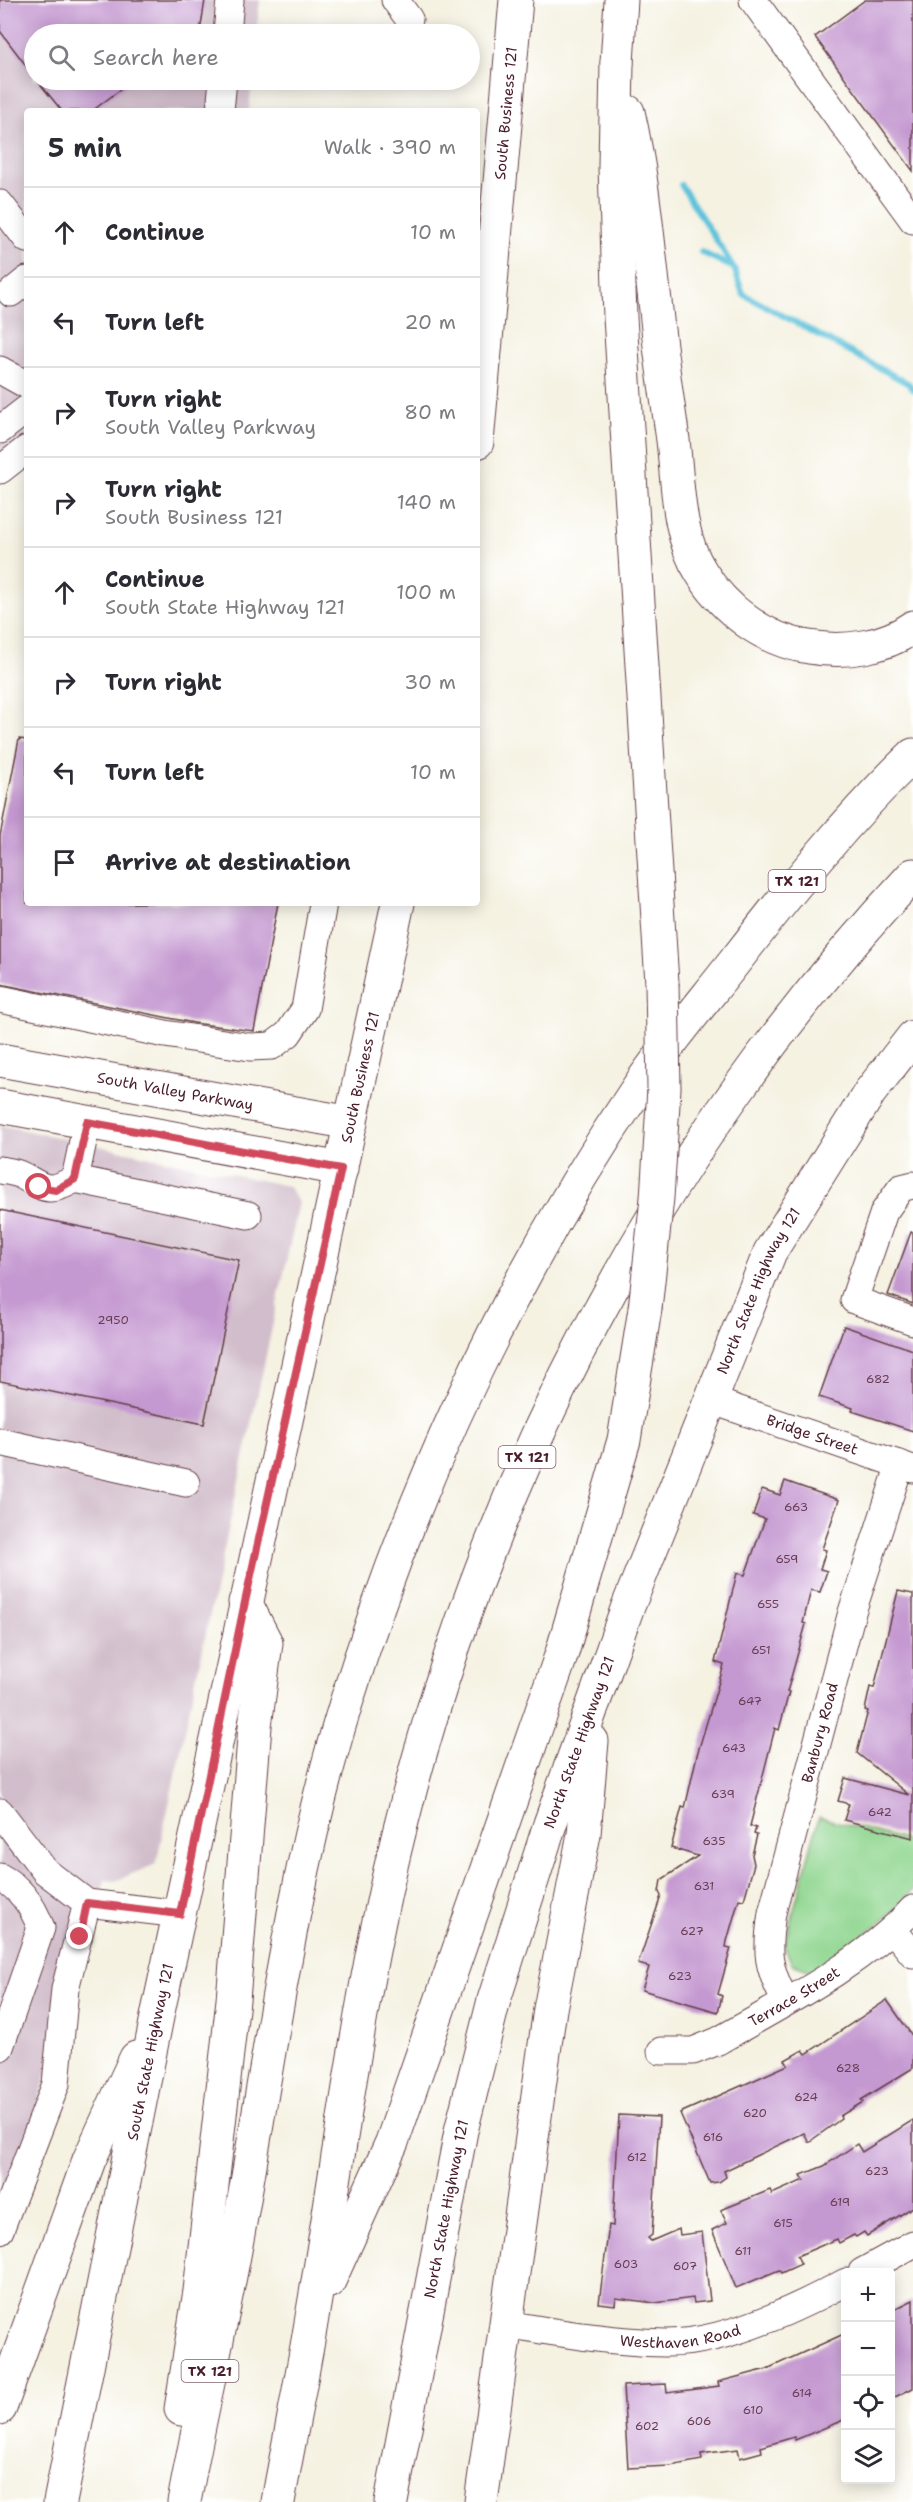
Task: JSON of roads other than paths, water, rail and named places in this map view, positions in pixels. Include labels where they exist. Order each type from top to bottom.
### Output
[{"type":"main road","name":"South Business 121","points":[[480,364],[516,0]]},
{"type":"main road","points":[[313,2316],[392,2142],[562,1653],[624,1440],[645,1309],[657,1198],[664,1088],[662,983],[620,317],[615,167],[621,0]]},
{"type":"main road","points":[[617,63],[640,163],[656,313],[685,535],[700,572],[724,603],[759,630],[795,645],[832,651],[874,645],[913,627]]},
{"type":"main road","name":"TX 121","points":[[184,2499],[236,2247],[277,2004],[316,1815],[349,1695],[382,1595],[422,1490],[470,1383],[521,1279],[583,1172],[638,1089],[798,879],[913,755]]},
{"type":"main road","name":"TX 121","points":[[278,2502],[313,2316],[345,2109],[398,1836],[438,1689],[477,1576],[570,1365],[624,1264],[689,1158],[770,1045],[820,982],[913,875]]},
{"type":"main road","name":"South Business 121","points":[[245,1602],[397,906]]},
{"type":"main road","name":"North State Highway 121","points":[[391,2502],[461,2130],[491,2011],[550,1824],[627,1609],[770,1252],[870,1092],[913,1037]]},
{"type":"main road","name":"South Valley Parkway","points":[[0,1060],[351,1123]]},
{"type":"main road","points":[[0,1106],[341,1169]]},
{"type":"main road","points":[[184,2499],[174,2452],[200,2291],[232,2000],[255,1726],[266,1643],[245,1602]]},
{"type":"main road","name":"South State Highway 121","points":[[60,2502],[158,2012],[245,1602]]},
{"type":"main road","points":[[481,2502],[550,2009],[584,1834],[596,1696]]},
{"type":"main road","points":[[0,2408],[89,2160],[158,2012]]},
{"type":"street","points":[[228,24],[230,0]]},
{"type":"street","points":[[753,0],[913,219]]},
{"type":"street","points":[[220,108],[222,90]]},
{"type":"street","points":[[0,370],[24,383]]},
{"type":"street","points":[[0,430],[24,411]]},
{"type":"street","points":[[0,470],[24,451]]},
{"type":"street","points":[[0,999],[165,1034],[250,1047],[272,1046],[288,1034],[305,1008],[322,906]]},
{"type":"street","points":[[75,1179],[87,1122]]},
{"type":"street","points":[[0,1170],[21,1175],[39,1187],[56,1190],[75,1179],[248,1215]]},
{"type":"street","points":[[913,1185],[901,1188],[884,1212],[854,1300],[913,1321]]},
{"type":"street","name":"Bridge Street","points":[[710,1400],[906,1467]]},
{"type":"street","points":[[0,1442],[186,1483]]},
{"type":"street","name":"Banbury Road","points":[[786,2002],[771,1974],[768,1944],[772,1913],[852,1612],[906,1467]]},
{"type":"street","points":[[0,1812],[45,1871],[87,1903],[180,1914]]},
{"type":"street","points":[[0,1877],[12,1883],[34,1909],[41,1928],[0,2047]]},
{"type":"street","points":[[0,2230],[56,2085],[65,1989],[87,1903]]},
{"type":"street","name":"Terrace Street","points":[[661,2051],[693,2051],[718,2042],[857,1959],[893,1930],[913,1909]]},
{"type":"street","points":[[893,1930],[913,1954]]},
{"type":"street","points":[[869,2268],[913,2244]]},
{"type":"street","name":"Westhaven Road","points":[[506,2324],[576,2336],[667,2343],[735,2332],[818,2297],[841,2285]]},
{"type":"waterway","points":[[681,185],[734,268]]},
{"type":"waterway","points":[[701,252],[734,268],[743,294],[909,384],[913,390]]}]
